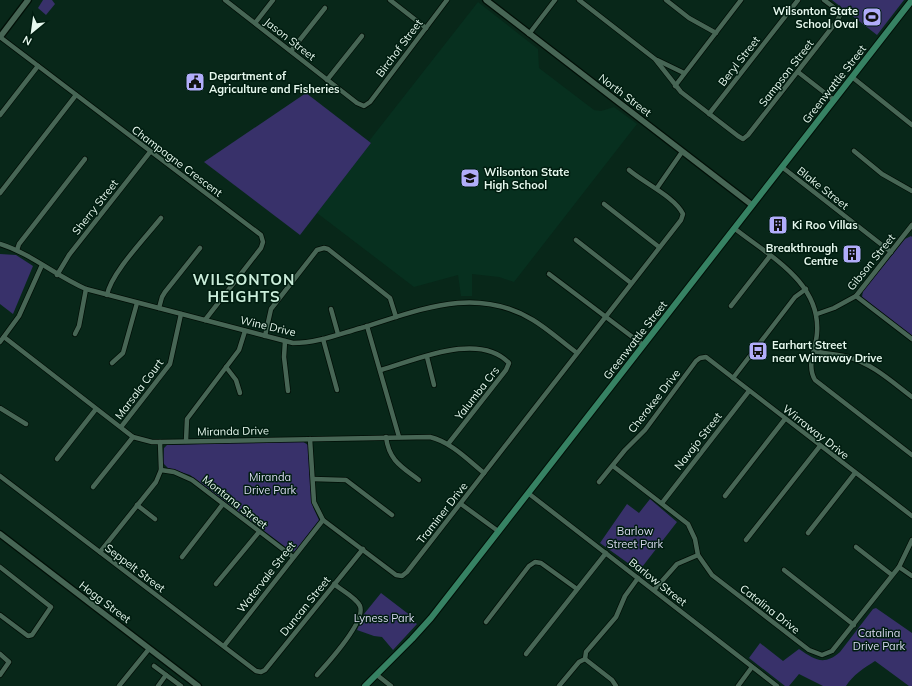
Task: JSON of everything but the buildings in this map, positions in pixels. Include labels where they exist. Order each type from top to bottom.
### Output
[{"type":"main road","name":"Greenwattle Street","points":[[366,686],[431,618],[912,0]]},
{"type":"street","points":[[0,37],[28,0]]},
{"type":"street","name":"Jason Street","points":[[225,0],[327,80],[364,106]]},
{"type":"street","points":[[255,23],[273,0]]},
{"type":"street","points":[[390,0],[426,28]]},
{"type":"street","name":"Birchof Street","points":[[364,106],[370,102],[447,0]]},
{"type":"street","name":"North Street","points":[[486,0],[752,205]]},
{"type":"street","points":[[529,34],[555,0]]},
{"type":"street","points":[[579,0],[655,59],[684,74]]},
{"type":"street","points":[[666,0],[690,18],[716,33]]},
{"type":"street","points":[[675,86],[741,0]]},
{"type":"street","name":"Beryl Street","points":[[709,114],[798,0]]},
{"type":"street","name":"Sampson Street","points":[[709,114],[738,136],[743,138],[748,135],[798,72],[840,15],[836,9],[824,0]]},
{"type":"street","points":[[291,51],[325,8]]},
{"type":"street","points":[[327,80],[362,36]]},
{"type":"street","name":"Champagne Crescent","points":[[0,37],[261,235],[263,242],[261,248],[205,320]]},
{"type":"street","points":[[655,59],[675,86],[709,114]]},
{"type":"street","points":[[0,115],[38,66]]},
{"type":"street","points":[[798,72],[834,100]]},
{"type":"street","points":[[852,77],[912,125]]},
{"type":"street","points":[[0,193],[76,96]]},
{"type":"street","points":[[854,151],[882,174],[912,191]]},
{"type":"street","name":"Sherry Street","points":[[57,275],[69,255],[150,152]]},
{"type":"street","points":[[629,170],[648,185],[657,188],[682,152]]},
{"type":"street","points":[[17,250],[19,244],[85,159]]},
{"type":"street","name":"Blake Street","points":[[782,167],[891,252]]},
{"type":"street","name":"Traminer Drive","points":[[310,439],[314,502],[323,520],[396,574],[402,576],[407,572],[461,504],[681,220],[683,214],[680,208],[661,194],[657,188]]},
{"type":"street","points":[[604,204],[659,247]]},
{"type":"street","points":[[107,295],[109,286],[116,275],[161,218]]},
{"type":"street","name":"Gibson Street","points":[[817,314],[834,308],[856,296],[910,231],[912,225]]},
{"type":"street","points":[[734,228],[796,277],[806,289],[817,314],[817,332],[810,365],[811,373],[815,380],[912,455]]},
{"type":"street","points":[[576,240],[632,283]]},
{"type":"street","name":"Wine Drive","points":[[0,244],[17,250],[57,275],[86,289],[285,341],[303,343],[323,339],[452,302],[476,301],[506,307],[533,320],[577,353]]},
{"type":"street","points":[[159,308],[165,292],[200,248]]},
{"type":"street","points":[[265,336],[271,309],[317,250],[321,248],[328,249],[390,298],[396,317]]},
{"type":"street","points":[[731,306],[770,256]]},
{"type":"street","points":[[0,342],[20,313],[42,265]]},
{"type":"street","points":[[548,274],[643,345]]},
{"type":"street","points":[[75,334],[79,326],[86,289]]},
{"type":"street","points":[[733,378],[795,298],[806,289]]},
{"type":"street","points":[[856,296],[912,339]]},
{"type":"street","points":[[112,363],[123,353],[137,302]]},
{"type":"street","points":[[331,309],[338,334]]},
{"type":"street","name":"Marsala Court","points":[[121,427],[170,364],[181,314]]},
{"type":"street","points":[[367,326],[400,437]]},
{"type":"street","points":[[186,441],[187,419],[239,350],[245,331]]},
{"type":"street","name":"Miranda Drive","points":[[4,337],[133,437],[152,442],[430,437],[440,439],[448,444],[484,473]]},
{"type":"street","points":[[323,339],[337,390]]},
{"type":"street","points":[[285,341],[284,358],[288,391]]},
{"type":"street","name":"Yalumba Crs","points":[[381,370],[451,350],[472,348],[492,351],[502,355],[509,363],[506,370],[448,444]]},
{"type":"street","points":[[814,351],[846,356],[860,361],[876,370],[912,397]]},
{"type":"street","points":[[427,357],[434,384]]},
{"type":"street","name":"Cherokee Drive","points":[[599,482],[625,450],[645,430],[696,361],[700,358],[706,357],[711,360]]},
{"type":"street","name":"Wirraway Drive","points":[[711,360],[785,419],[912,516]]},
{"type":"street","points":[[226,368],[236,380],[240,393]]},
{"type":"street","name":"Navajo Street","points":[[662,503],[749,391]]},
{"type":"street","points":[[0,408],[26,424]]},
{"type":"street","points":[[57,459],[96,409]]},
{"type":"street","points":[[725,496],[785,419]]},
{"type":"street","points":[[93,487],[133,437]]},
{"type":"street","points":[[386,437],[387,447],[392,458],[420,480]]},
{"type":"street","points":[[100,552],[156,482],[161,470],[160,442]]},
{"type":"street","points":[[746,540],[820,446]]},
{"type":"street","name":"Catalina Drive","points":[[613,466],[688,524],[698,555],[712,575],[809,650],[822,655],[832,651],[900,567],[912,540]]},
{"type":"street","name":"Montana Street","points":[[161,470],[174,472],[192,480],[293,558]]},
{"type":"street","points":[[808,533],[855,473]]},
{"type":"street","name":"Seppelt Street","points":[[0,476],[224,646],[256,670],[261,672]]},
{"type":"street","points":[[313,479],[346,480],[392,515]]},
{"type":"street","name":"Barlow Street","points":[[528,493],[777,686]]},
{"type":"street","points":[[182,557],[223,504]]},
{"type":"street","points":[[461,504],[498,531]]},
{"type":"street","points":[[137,505],[155,519]]},
{"type":"street","name":"Watervale Street","points":[[224,646],[323,520]]},
{"type":"street","points":[[216,584],[258,532]]},
{"type":"street","name":"Hogg Street","points":[[0,536],[198,686]]},
{"type":"street","points":[[856,547],[892,575]]},
{"type":"street","name":"Duncan Street","points":[[261,672],[265,670],[363,550]]},
{"type":"street","points":[[526,654],[606,553]]},
{"type":"street","points":[[654,590],[677,564],[698,555]]},
{"type":"street","points":[[486,622],[529,566],[535,562],[541,563],[577,589]]},
{"type":"street","points":[[900,567],[912,576]]},
{"type":"street","points":[[0,568],[51,607],[32,635],[28,636],[0,614]]},
{"type":"street","points":[[784,570],[854,625]]},
{"type":"street","points":[[585,659],[586,652],[619,612],[625,596],[638,578]]},
{"type":"street","points":[[317,675],[349,637],[361,608],[358,603],[334,584]]},
{"type":"street","points":[[120,686],[149,648]]},
{"type":"street","points":[[0,654],[9,662],[0,676]]},
{"type":"street","points":[[560,686],[579,662],[585,659]]},
{"type":"street","points":[[585,659],[612,680],[616,686]]},
{"type":"street","points":[[154,666],[181,686]]},
{"type":"street","points":[[738,686],[752,667]]},
{"type":"street","points":[[158,686],[166,675]]},
{"type":"street","points":[[377,675],[392,686]]},
{"type":"shaded area","name":"Wilsonton State High School","points":[[478,2],[538,49],[539,68],[594,110],[601,111],[614,107],[637,124],[514,282],[499,277],[472,274],[472,296],[461,296],[458,275],[414,287],[317,213],[371,143],[369,141]]},
{"type":"green space","points":[[43,0],[52,0],[55,4],[46,15],[38,8]]},
{"type":"green space","name":"Wilsonton State School Oval","points":[[832,0],[904,0],[877,35]]},
{"type":"green space","points":[[306,93],[371,143],[300,235],[204,162]]},
{"type":"green space","points":[[911,236],[912,336],[862,297],[863,291],[905,239]]},
{"type":"green space","points":[[0,254],[16,255],[33,266],[13,314],[0,304]]},
{"type":"green space","name":"Miranda Drive Park","points":[[302,441],[308,445],[313,507],[319,520],[295,551],[292,552],[190,475],[168,468],[163,463],[164,448],[167,445]]},
{"type":"green space","name":"Barlow Street Park","points":[[650,499],[677,522],[639,571],[600,543],[627,504],[639,513]]},
{"type":"green space","name":"Lyness Park","points":[[381,593],[411,616],[409,618],[417,624],[393,650],[382,637],[357,630],[364,614]]},
{"type":"green space","name":"Catalina Drive Park","points":[[876,608],[912,633],[912,686],[909,686],[875,661],[855,675],[846,686],[823,686],[799,674],[789,686],[785,686],[749,658],[760,643],[783,661],[799,649],[820,660],[829,659],[840,652],[873,609]]},
{"type":"place","name":"Wilsonton State School Oval","points":[[872,17]]},
{"type":"place","name":"Department of Agriculture and Fisheries","points":[[195,82]]},
{"type":"place","name":"Wilsonton State High School","points":[[470,178]]},
{"type":"place","name":"Ki Roo Villas","points":[[778,225]]},
{"type":"place","name":"Breakthrough Centre","points":[[852,254]]},
{"type":"place","name":"Earhart Street near Wirraway Drive","points":[[758,351]]},
{"type":"district","name":"WILSONTON HEIGHTS","points":[[244,288]]}]
